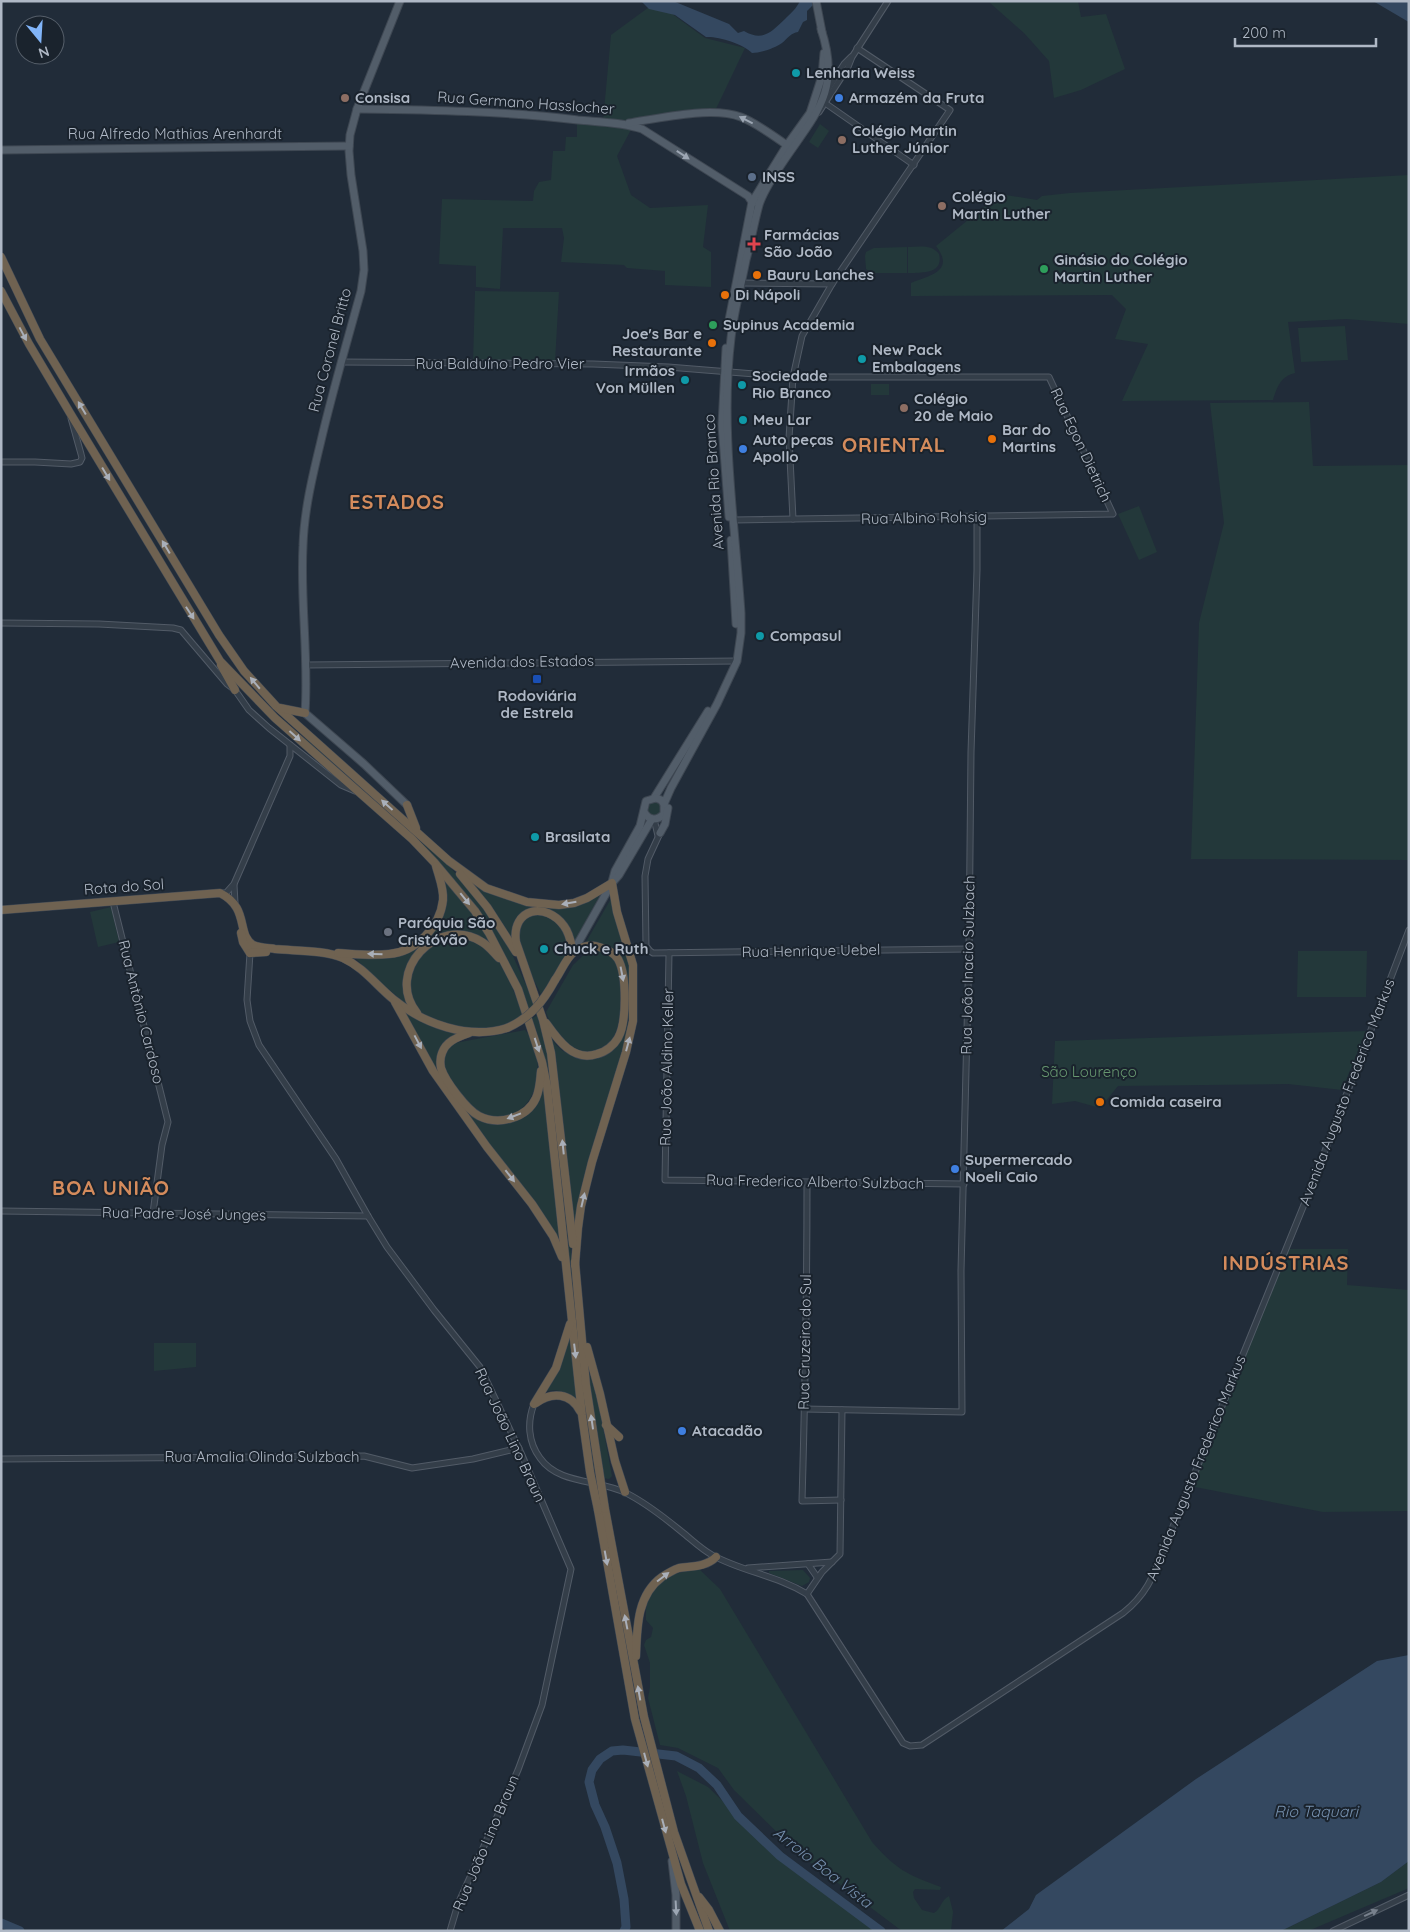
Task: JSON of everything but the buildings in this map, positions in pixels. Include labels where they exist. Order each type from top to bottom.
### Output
[{"type":"highway","points":[[1,257],[40,339],[214,627],[244,671],[276,706],[449,861],[486,888],[527,902],[559,905],[587,898],[612,883],[617,912],[633,965],[633,1021],[626,1052],[592,1162],[581,1206],[575,1265]]},
{"type":"highway","points":[[1,290],[29,344],[220,661],[224,672],[235,690]]},
{"type":"highway","points":[[220,661],[275,718],[412,839],[434,862],[475,911],[489,933],[518,989],[542,1062],[551,1120],[582,1415],[595,1471]]},
{"type":"highway","points":[[276,706],[289,711],[305,713]]},
{"type":"highway","points":[[407,805],[418,832]]},
{"type":"highway","points":[[449,861],[487,907],[521,960]]},
{"type":"highway","points":[[250,943],[257,947],[330,953],[396,953],[411,947],[427,935],[438,918],[443,899],[441,883],[434,862]]},
{"type":"highway","points":[[220,893],[235,903],[250,943],[250,953]]},
{"type":"highway","name":"Rota do Sol","points":[[1,910],[220,893]]},
{"type":"highway","points":[[573,952],[570,938],[564,925],[548,912],[534,911],[524,916],[516,925],[515,937],[521,960],[543,1020],[551,1052],[582,1330],[595,1471],[635,1719],[661,1801],[710,1931]]},
{"type":"highway","points":[[239,913],[243,942],[250,953]]},
{"type":"highway","points":[[418,1015],[409,996],[409,972],[418,954],[433,941],[453,935],[472,938],[487,946],[506,967]]},
{"type":"highway","points":[[330,953],[354,964],[394,1000],[418,1015],[445,1027],[469,1033],[489,1032],[506,1028],[522,1021],[536,1010],[573,952],[583,947],[596,946],[611,952],[617,958],[623,975],[622,1028],[618,1038],[607,1050],[596,1055],[577,1054],[560,1042],[543,1020]]},
{"type":"highway","points":[[250,953],[256,950],[278,949]]},
{"type":"highway","points":[[250,953],[298,951]]},
{"type":"highway","points":[[394,1000],[433,1071],[532,1204],[553,1236],[566,1267]]},
{"type":"highway","points":[[469,1033],[456,1038],[444,1048],[440,1060],[441,1068],[471,1110],[484,1118],[495,1120],[510,1118],[528,1109],[538,1092],[542,1062]]},
{"type":"highway","points":[[534,1404],[556,1368],[571,1320]]},
{"type":"highway","points":[[582,1330],[625,1492]]},
{"type":"highway","points":[[534,1404],[549,1395],[562,1396],[572,1399],[582,1415]]},
{"type":"highway","points":[[606,1424],[619,1437]]},
{"type":"highway","points":[[601,1509],[671,1850],[681,1884],[700,1931]]},
{"type":"highway","points":[[635,1670],[638,1624],[644,1598],[650,1588],[674,1569],[703,1565],[719,1559]]},
{"type":"highway","points":[[693,1890],[709,1910],[720,1931]]},
{"type":"main road","name":"Rua Coronel Britto","points":[[305,713],[306,664],[302,570],[307,508],[326,419],[361,291],[364,270],[349,146],[357,109],[400,1]]},
{"type":"main road","points":[[813,115],[824,64],[821,28],[816,1]]},
{"type":"main road","points":[[813,115],[825,100],[829,79],[828,48],[821,28]]},
{"type":"main road","name":"Rua Germano Hasslocher","points":[[357,109],[434,110],[538,115],[626,124],[642,129],[756,202]]},
{"type":"main road","points":[[626,124],[706,112],[726,113],[743,117],[790,147]]},
{"type":"main road","name":"Avenida Rio Branco","points":[[612,883],[615,871],[640,826],[646,801],[654,798],[713,703],[735,660],[736,613],[722,425],[728,326],[756,202],[790,147],[813,115]]},
{"type":"main road","points":[[642,129],[644,123],[648,120]]},
{"type":"main road","name":"Rua Alfredo Mathias Arenhardt","points":[[1,150],[349,146]]},
{"type":"main road","name":"Avenida Rio Branco","points":[[664,814],[664,804],[722,696],[735,660],[741,633],[728,456],[726,372]]},
{"type":"main road","points":[[305,713],[364,764],[407,805]]},
{"type":"main road","points":[[659,834],[667,820],[668,796]]},
{"type":"main road","points":[[654,798],[661,800],[664,804]]},
{"type":"main road","points":[[644,812],[653,819],[660,818],[664,814]]},
{"type":"main road","points":[[573,952],[612,883],[619,876],[653,819]]},
{"type":"main road","points":[[671,1850],[676,1895],[676,1931]]},
{"type":"street","points":[[888,1],[852,57],[844,64],[825,100],[867,133],[914,165]]},
{"type":"street","points":[[793,519],[789,438],[793,377],[802,336],[832,284],[950,110],[857,48]]},
{"type":"street","points":[[738,284],[832,284]]},
{"type":"street","name":"Rua Balduíno Pedro Vier","points":[[341,362],[593,364],[668,367],[793,377],[1049,377]]},
{"type":"street","name":"Rua Egon Dietrich","points":[[1049,377],[1113,514]]},
{"type":"street","points":[[1,462],[76,463],[82,458],[74,434],[70,413]]},
{"type":"street","name":"Rua Albino Rohsig","points":[[734,520],[1113,514]]},
{"type":"street","name":"Rua João Inacio Sulzbach","points":[[842,1410],[962,1412],[961,1271],[970,949],[971,752],[977,517]]},
{"type":"street","points":[[1,623],[99,624],[182,630],[227,684],[235,690],[249,710],[341,785],[358,792]]},
{"type":"street","name":"Avenida dos Estados","points":[[306,664],[735,660]]},
{"type":"street","points":[[220,893],[226,893],[234,884],[290,756],[290,745]]},
{"type":"street","points":[[290,756],[297,750]]},
{"type":"street","points":[[659,834],[664,814]]},
{"type":"street","points":[[653,819],[659,834]]},
{"type":"street","name":"Rua Henrique Uebel","points":[[659,834],[648,859],[645,876],[646,946],[653,953],[970,949]]},
{"type":"street","points":[[234,884],[235,903]]},
{"type":"street","name":"Rua Antônio Cardoso","points":[[113,902],[168,1122],[162,1145],[153,1213]]},
{"type":"street","name":"Avenida Augusto Frederico Markus","points":[[534,1404],[528,1425],[535,1449],[540,1458],[553,1470],[565,1476],[625,1492],[651,1509],[705,1551],[719,1559],[790,1583],[807,1594],[903,1743],[917,1746],[1123,1613],[1136,1603],[1144,1592],[1154,1574],[1318,1169],[1409,930]]},
{"type":"street","name":"Rua João Lino Braun","points":[[250,953],[247,1000],[250,1021],[259,1045],[336,1159],[387,1247],[480,1368],[519,1448],[571,1569],[542,1705],[518,1770],[458,1904],[450,1931]]},
{"type":"street","name":"Rua João Aldino Keller","points":[[665,1180],[669,953]]},
{"type":"street","name":"Rua Frederico Alberto Sulzbach","points":[[665,1180],[964,1184]]},
{"type":"street","name":"Rua Cruzeiro do Sul","points":[[807,1183],[802,1501],[841,1500]]},
{"type":"street","name":"Rua Padre José Junges","points":[[1,1212],[368,1216]]},
{"type":"street","points":[[804,1409],[842,1410],[840,1554],[817,1577],[807,1594]]},
{"type":"street","name":"Rua Amalia Olinda Sulzbach","points":[[1,1459],[364,1456],[412,1468],[473,1459],[519,1448]]},
{"type":"street","points":[[746,1568],[833,1562]]},
{"type":"street","points":[[808,1564],[817,1577]]},
{"type":"street","points":[[1333,1931],[1409,1895]]},
{"type":"green space","points":[[991,1],[1078,1],[1081,17],[1106,14],[1125,69],[1081,90],[1054,98],[1049,61],[1024,33],[990,3]]},
{"type":"green space","points":[[656,2],[705,38],[745,48],[715,111],[627,122],[603,121],[611,35]]},
{"type":"green space","points":[[577,124],[633,126],[617,156],[631,195],[650,208],[708,205],[703,247],[711,252],[711,287],[665,285],[665,271],[627,268],[624,265],[561,262],[564,238],[562,228],[503,228],[500,289],[476,287],[476,266],[439,264],[442,199],[533,201],[534,191],[539,182],[551,180],[553,151],[565,151],[566,137],[577,137]]},
{"type":"green space","points":[[820,124],[829,131],[818,148],[809,142]]},
{"type":"green space","points":[[1409,175],[1409,324],[1346,319],[1288,322],[1295,373],[1283,379],[1273,400],[1122,401],[1148,344],[1115,339],[1126,309],[1112,295],[911,296],[911,283],[933,274],[942,267],[941,254],[936,246],[1000,194],[1037,200],[1042,196],[1070,193]]},
{"type":"green space","points":[[907,247],[907,273],[872,273],[866,269],[866,252],[874,248]]},
{"type":"green space","points":[[908,247],[925,247],[936,251],[939,254],[940,261],[938,265],[931,271],[908,273]]},
{"type":"green space","points":[[475,291],[559,292],[555,362],[473,362]]},
{"type":"green space","points":[[1345,326],[1348,360],[1301,362],[1298,328]]},
{"type":"green space","points":[[871,384],[889,384],[889,395],[871,395]]},
{"type":"green space","points":[[1309,402],[1313,466],[1409,465],[1409,860],[1191,859],[1199,623],[1224,523],[1210,403]]},
{"type":"green space","points":[[1139,506],[1157,552],[1139,560],[1118,514]]},
{"type":"green space","points":[[306,737],[446,863],[469,888],[508,945],[535,1005],[529,1010],[463,892],[303,740]]},
{"type":"green space","points":[[652,802],[658,802],[662,809],[658,816],[652,816],[648,812],[648,806]]},
{"type":"green space","points":[[440,873],[474,914],[500,956],[487,944],[454,933],[417,953],[406,995],[409,1006],[382,984],[353,956],[399,956],[440,919]]},
{"type":"green space","points":[[467,877],[486,890],[517,902],[571,906],[583,904],[600,895],[573,944],[548,910],[517,918],[513,930],[513,943]]},
{"type":"green space","points":[[612,897],[631,966],[631,1001],[625,1041],[574,1232],[558,1081],[549,1034],[556,1045],[563,1051],[577,1057],[591,1058],[621,1038],[623,961],[593,942],[586,942]]},
{"type":"green space","points":[[111,907],[119,942],[98,947],[90,912]]},
{"type":"green space","points":[[547,914],[562,927],[569,944],[569,950],[553,978],[541,994],[526,964],[519,939],[519,929],[522,920],[531,915]]},
{"type":"green space","points":[[448,939],[471,940],[491,952],[505,971],[523,1015],[501,1026],[472,1029],[444,1025],[421,1014],[411,999],[410,990],[413,972],[422,955],[428,949]]},
{"type":"green space","points":[[589,950],[606,952],[615,960],[622,990],[621,1010],[614,1036],[606,1046],[590,1053],[578,1051],[560,1036],[550,1023],[546,1012],[573,965]]},
{"type":"green space","points":[[1298,951],[1367,951],[1366,997],[1297,997]]},
{"type":"green space","points":[[401,1008],[459,1034],[439,1060],[459,1101],[475,1118],[488,1123],[503,1124],[524,1117],[535,1106],[544,1082],[561,1243],[446,1088]]},
{"type":"green space","points":[[539,1014],[548,1052],[596,1471],[593,1471],[588,1441],[548,1072],[536,1029],[531,1019]]},
{"type":"green space","points":[[525,1030],[535,1047],[538,1066],[535,1088],[531,1097],[518,1112],[509,1116],[500,1118],[490,1117],[479,1113],[464,1099],[445,1073],[442,1060],[445,1053],[455,1043]]},
{"type":"green space","name":"São Lourenço","points":[[1366,1031],[1342,1090],[1288,1084],[1118,1086],[1100,1108],[1075,1101],[1052,1104],[1055,1041]]},
{"type":"green space","points":[[1285,1249],[1348,1249],[1347,1285],[1409,1290],[1409,1511],[1323,1512],[1190,1486]]},
{"type":"green space","points":[[571,1334],[578,1405],[562,1392],[553,1390],[542,1393],[563,1357]]},
{"type":"green space","points":[[154,1343],[196,1343],[196,1367],[154,1371]]},
{"type":"green space","points":[[587,1365],[599,1406],[612,1476],[609,1479],[603,1478],[600,1464]]},
{"type":"green space","points":[[699,1569],[720,1589],[872,1842],[888,1859],[903,1870],[941,1887],[940,1890],[915,1889],[913,1892],[914,1898],[922,1910],[934,1913],[949,1896],[953,1912],[951,1931],[902,1931],[799,1854],[734,1790],[718,1768],[678,1748],[660,1745],[648,1698],[650,1663],[644,1645],[646,1640],[651,1637],[653,1628],[646,1620],[646,1608],[653,1589],[668,1577]]},
{"type":"green space","points":[[803,1570],[810,1578],[809,1582],[802,1586],[769,1573],[769,1571]]},
{"type":"green space","points":[[677,1771],[708,1787],[794,1870],[878,1931],[730,1931],[703,1863],[686,1796]]},
{"type":"green space","points":[[1409,1861],[1409,1888],[1308,1931],[1281,1931],[1381,1882]]},
{"type":"water","points":[[641,1],[673,1],[729,24],[738,33],[744,31],[756,36],[766,34],[775,28],[793,11],[800,1],[817,1],[807,11],[807,20],[803,22],[798,32],[776,47],[752,53],[730,41],[706,37],[675,15],[649,9]]},
{"type":"water","points":[[1373,1],[1409,1],[1409,22],[1407,21]]},
{"type":"water","name":"Rio Taquari","points":[[1409,1655],[1409,1861],[1381,1882],[1281,1931],[1001,1931],[1029,1909],[1036,1895],[1196,1779],[1377,1661]]},
{"type":"waterway","name":"Arroio Boa Vista","points":[[624,1931],[626,1927],[624,1899],[617,1863],[605,1827],[595,1805],[589,1782],[592,1770],[600,1759],[612,1751],[623,1750],[676,1756],[699,1768],[717,1785],[738,1816],[780,1856],[881,1931]]},
{"type":"waterway","name":"Arroio Boa Vista","points":[[1,1923],[20,1931]]},
{"type":"place","name":"Lenharia Weiss","points":[[796,73]]},
{"type":"place","name":"Consisa","points":[[345,98]]},
{"type":"place","name":"Armazém da Fruta","points":[[839,98]]},
{"type":"place","name":"Colégio Martin Luther Júnior","points":[[842,140]]},
{"type":"place","name":"INSS","points":[[752,177]]},
{"type":"place","name":"Colégio Martin Luther","points":[[942,206]]},
{"type":"place","name":"Farmácias São João","points":[[754,244]]},
{"type":"place","name":"Ginásio do Colégio Martin Luther","points":[[1044,269]]},
{"type":"place","name":"Bauru Lanches","points":[[757,275]]},
{"type":"place","name":"Di Nápoli","points":[[725,295]]},
{"type":"place","name":"Supinus Academia","points":[[713,325]]},
{"type":"place","name":"Joe's Bar e Restaurante","points":[[712,343]]},
{"type":"place","name":"New Pack Embalagens","points":[[862,359]]},
{"type":"place","name":"Irmãos Von Müllen","points":[[685,380]]},
{"type":"place","name":"Sociedade Rio Branco","points":[[742,385]]},
{"type":"place","name":"Colégio 20 de Maio","points":[[904,408]]},
{"type":"place","name":"Meu Lar","points":[[743,420]]},
{"type":"place","name":"Bar do Martins","points":[[992,439]]},
{"type":"place","name":"Auto peças Apollo","points":[[743,449]]},
{"type":"place","name":"Compasul","points":[[760,636]]},
{"type":"place","name":"Rodoviária de Estrela","points":[[537,679]]},
{"type":"place","name":"Brasilata","points":[[535,837]]},
{"type":"place","name":"Paróquia São Cristóvão","points":[[388,932]]},
{"type":"place","name":"Chuck e Ruth","points":[[544,949]]},
{"type":"place","name":"Comida caseira","points":[[1100,1102]]},
{"type":"place","name":"Supermercado Noeli Caio","points":[[955,1169]]},
{"type":"place","name":"Atacadão","points":[[682,1431]]},
{"type":"district","name":"ORIENTAL","points":[[894,445]]},
{"type":"district","name":"ESTADOS","points":[[397,502]]},
{"type":"district","name":"BOA UNIÃO","points":[[111,1188]]},
{"type":"district","name":"INDÚSTRIAS","points":[[1286,1263]]}]
